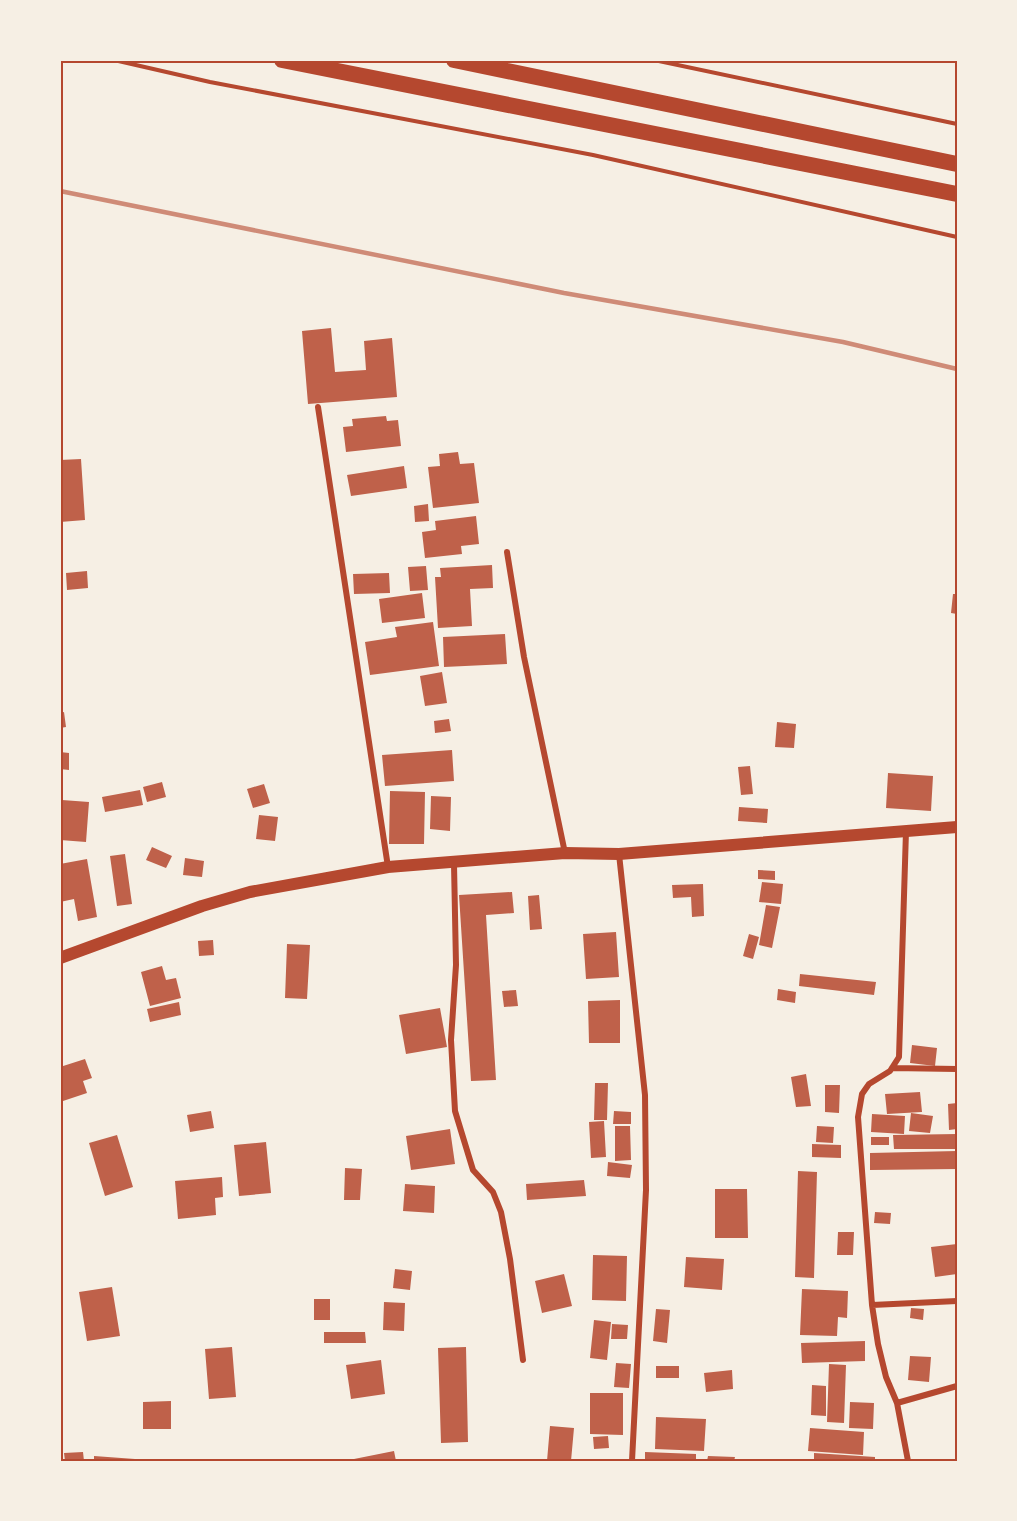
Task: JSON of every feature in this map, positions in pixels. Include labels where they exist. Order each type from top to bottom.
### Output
[{"type":"highway","points":[[282,60],[957,194]]},
{"type":"highway","points":[[454,60],[957,164]]},
{"type":"main road","points":[[60,958],[202,906],[250,892],[388,867],[454,864],[565,854],[619,854],[957,827]]},
{"type":"street","points":[[318,407],[388,867]]},
{"type":"street","points":[[507,552],[526,668],[565,854]]},
{"type":"street","points":[[906,831],[899,1057],[892,1068],[869,1084],[862,1094],[858,1117],[872,1305],[886,1377],[897,1402],[908,1461]]},
{"type":"street","points":[[619,854],[645,1095],[646,1190],[632,1461]]},
{"type":"street","points":[[454,864],[456,965],[451,1040],[455,1111],[473,1170],[493,1192],[501,1212],[510,1259],[523,1360]]},
{"type":"street","points":[[892,1068],[957,1069]]},
{"type":"street","points":[[872,1305],[957,1301]]},
{"type":"street","points":[[897,1402],[957,1386]]},
{"type":"path","points":[[114,60],[210,82],[593,154],[782,199],[957,237]]},
{"type":"path","points":[[654,60],[957,124]]},
{"type":"building","points":[[331,328],[335,372],[366,370],[364,341],[392,338],[397,397],[308,404],[302,331]]},
{"type":"building","points":[[386,416],[387,421],[398,420],[401,446],[346,452],[343,427],[353,426],[352,419]]},
{"type":"building","points":[[458,452],[460,464],[474,463],[479,503],[433,508],[428,467],[440,466],[439,454]]},
{"type":"building","points":[[81,459],[85,520],[60,522],[60,460]]},
{"type":"building","points":[[404,466],[407,488],[351,496],[347,475]]},
{"type":"building","points":[[428,504],[429,521],[415,522],[414,506]]},
{"type":"building","points":[[476,516],[479,544],[461,546],[462,554],[425,558],[422,532],[436,530],[435,521]]},
{"type":"building","points":[[492,565],[493,588],[470,589],[472,626],[438,628],[435,577],[441,577],[440,568]]},
{"type":"building","points":[[426,566],[428,590],[410,591],[408,567]]},
{"type":"building","points":[[87,571],[88,588],[67,590],[66,573]]},
{"type":"building","points":[[389,573],[390,593],[354,594],[353,574]]},
{"type":"building","points":[[422,593],[425,618],[382,623],[379,599]]},
{"type":"building","points":[[953,594],[957,594],[957,614],[951,613]]},
{"type":"building","points":[[433,622],[439,666],[370,675],[365,642],[397,637],[395,627]]},
{"type":"building","points":[[505,634],[507,664],[444,667],[443,637]]},
{"type":"building","points":[[442,672],[447,703],[425,706],[420,676]]},
{"type":"building","points":[[64,712],[66,727],[60,728],[60,713]]},
{"type":"building","points":[[449,719],[451,731],[435,733],[434,721]]},
{"type":"building","points":[[777,722],[796,724],[794,748],[775,747]]},
{"type":"building","points":[[452,750],[454,781],[385,786],[382,755]]},
{"type":"building","points":[[60,752],[69,753],[69,770],[60,769]]},
{"type":"building","points":[[750,766],[753,794],[741,795],[738,767]]},
{"type":"building","points":[[888,773],[933,776],[931,811],[886,808]]},
{"type":"building","points":[[162,782],[166,797],[147,802],[143,787]]},
{"type":"building","points":[[264,784],[270,803],[253,808],[247,789]]},
{"type":"building","points":[[140,790],[143,805],[105,812],[102,797]]},
{"type":"building","points":[[390,791],[425,792],[424,844],[389,844]]},
{"type":"building","points":[[431,796],[451,797],[450,831],[430,829]]},
{"type":"building","points":[[62,800],[89,802],[86,842],[60,840]]},
{"type":"building","points":[[739,807],[768,809],[767,823],[738,821]]},
{"type":"building","points":[[259,815],[278,817],[275,841],[256,839]]},
{"type":"building","points":[[152,847],[172,856],[166,868],[146,860]]},
{"type":"building","points":[[125,854],[132,904],[117,906],[110,856]]},
{"type":"building","points":[[185,858],[204,861],[202,877],[183,875]]},
{"type":"building","points":[[87,859],[97,917],[78,921],[74,899],[60,902],[60,864]]},
{"type":"building","points":[[758,870],[775,871],[775,880],[758,879]]},
{"type":"building","points":[[762,882],[783,884],[781,904],[759,902]]},
{"type":"building","points":[[703,884],[704,916],[692,917],[691,897],[673,898],[672,885]]},
{"type":"building","points":[[512,892],[514,913],[486,915],[496,1080],[471,1081],[459,895]]},
{"type":"building","points":[[539,895],[542,929],[530,930],[528,896]]},
{"type":"building","points":[[766,905],[780,907],[772,948],[759,945]]},
{"type":"building","points":[[616,932],[619,977],[586,979],[583,934]]},
{"type":"building","points":[[749,934],[759,937],[753,959],[743,956]]},
{"type":"building","points":[[213,940],[214,955],[199,956],[198,941]]},
{"type":"building","points":[[287,944],[310,945],[307,999],[285,998]]},
{"type":"building","points":[[162,966],[166,980],[176,978],[181,998],[150,1006],[141,972]]},
{"type":"building","points":[[800,974],[876,982],[874,995],[799,986]]},
{"type":"building","points":[[778,989],[796,992],[795,1003],[777,1000]]},
{"type":"building","points":[[516,990],[518,1006],[504,1007],[502,991]]},
{"type":"building","points":[[620,1000],[620,1043],[589,1043],[588,1001]]},
{"type":"building","points":[[179,1002],[181,1015],[150,1022],[147,1009]]},
{"type":"building","points":[[440,1008],[447,1047],[406,1054],[399,1015]]},
{"type":"building","points":[[912,1045],[937,1048],[935,1066],[910,1063]]},
{"type":"building","points":[[85,1059],[92,1078],[83,1081],[87,1093],[60,1102],[60,1067]]},
{"type":"building","points":[[806,1074],[811,1106],[796,1107],[791,1077]]},
{"type":"building","points":[[595,1083],[608,1083],[607,1120],[594,1120]]},
{"type":"building","points":[[825,1085],[840,1085],[839,1113],[825,1112]]},
{"type":"building","points":[[920,1092],[922,1112],[887,1114],[885,1094]]},
{"type":"building","points":[[957,1103],[957,1129],[949,1130],[948,1104]]},
{"type":"building","points":[[211,1111],[214,1128],[190,1132],[187,1115]]},
{"type":"building","points":[[614,1111],[631,1112],[631,1124],[613,1124]]},
{"type":"building","points":[[911,1113],[933,1116],[930,1133],[909,1131]]},
{"type":"building","points":[[872,1114],[905,1116],[904,1134],[871,1132]]},
{"type":"building","points":[[604,1121],[606,1157],[591,1158],[589,1122]]},
{"type":"building","points":[[615,1126],[630,1126],[631,1160],[615,1161]]},
{"type":"building","points":[[817,1126],[834,1127],[833,1143],[816,1142]]},
{"type":"building","points":[[450,1129],[455,1164],[411,1170],[406,1136]]},
{"type":"building","points":[[957,1134],[957,1149],[894,1149],[893,1135]]},
{"type":"building","points":[[117,1135],[133,1187],[105,1196],[89,1143]]},
{"type":"building","points":[[871,1137],[889,1137],[889,1145],[871,1145]]},
{"type":"building","points":[[266,1142],[271,1193],[239,1196],[234,1145]]},
{"type":"building","points":[[812,1144],[841,1145],[841,1158],[812,1157]]},
{"type":"building","points":[[957,1151],[957,1169],[870,1170],[870,1153]]},
{"type":"building","points":[[608,1162],[632,1165],[630,1178],[607,1176]]},
{"type":"building","points":[[345,1168],[362,1169],[360,1200],[344,1200]]},
{"type":"building","points":[[798,1171],[817,1172],[814,1278],[795,1277]]},
{"type":"building","points":[[222,1177],[223,1197],[215,1198],[216,1215],[178,1219],[175,1181]]},
{"type":"building","points":[[584,1180],[586,1196],[527,1200],[526,1184]]},
{"type":"building","points":[[405,1184],[435,1186],[434,1213],[403,1211]]},
{"type":"building","points":[[715,1189],[747,1189],[748,1238],[715,1238]]},
{"type":"building","points":[[875,1212],[891,1213],[890,1224],[874,1223]]},
{"type":"building","points":[[838,1232],[854,1232],[853,1255],[837,1255]]},
{"type":"building","points":[[957,1244],[957,1274],[935,1277],[931,1247]]},
{"type":"building","points":[[593,1255],[627,1256],[626,1301],[592,1300]]},
{"type":"building","points":[[686,1257],[724,1259],[722,1290],[684,1287]]},
{"type":"building","points":[[395,1269],[412,1271],[410,1290],[393,1288]]},
{"type":"building","points":[[564,1274],[572,1306],[542,1313],[535,1281]]},
{"type":"building","points":[[112,1287],[120,1336],[87,1341],[79,1292]]},
{"type":"building","points":[[802,1289],[848,1291],[847,1318],[838,1317],[837,1336],[800,1335]]},
{"type":"building","points":[[314,1299],[330,1299],[330,1320],[314,1320]]},
{"type":"building","points":[[384,1302],[405,1303],[404,1331],[383,1330]]},
{"type":"building","points":[[911,1308],[924,1309],[923,1320],[910,1318]]},
{"type":"building","points":[[656,1309],[670,1310],[667,1343],[653,1341]]},
{"type":"building","points":[[594,1320],[611,1322],[607,1360],[590,1358]]},
{"type":"building","points":[[612,1324],[628,1325],[627,1339],[611,1339]]},
{"type":"building","points":[[324,1332],[365,1332],[366,1343],[324,1343]]},
{"type":"building","points":[[865,1341],[865,1361],[802,1363],[801,1343]]},
{"type":"building","points":[[232,1347],[236,1397],[209,1399],[205,1349]]},
{"type":"building","points":[[466,1347],[468,1442],[441,1443],[438,1348]]},
{"type":"building","points":[[910,1356],[931,1357],[929,1382],[908,1380]]},
{"type":"building","points":[[381,1360],[385,1394],[351,1399],[346,1365]]},
{"type":"building","points":[[616,1363],[631,1364],[629,1388],[614,1387]]},
{"type":"building","points":[[829,1364],[846,1365],[844,1423],[827,1422]]},
{"type":"building","points":[[656,1366],[679,1366],[679,1378],[656,1378]]},
{"type":"building","points":[[732,1370],[733,1389],[706,1392],[704,1373]]},
{"type":"building","points":[[812,1385],[826,1386],[826,1416],[811,1415]]},
{"type":"building","points":[[590,1393],[623,1393],[623,1435],[590,1434]]},
{"type":"building","points":[[171,1401],[171,1429],[143,1429],[143,1402]]},
{"type":"building","points":[[850,1402],[874,1403],[873,1429],[849,1428]]},
{"type":"building","points":[[656,1417],[706,1419],[704,1451],[655,1449]]},
{"type":"building","points":[[550,1426],[574,1428],[571,1461],[547,1461]]},
{"type":"building","points":[[810,1428],[864,1432],[863,1455],[808,1451]]},
{"type":"building","points":[[608,1436],[609,1448],[594,1449],[593,1437]]},
{"type":"building","points":[[394,1451],[396,1461],[349,1461],[349,1460]]},
{"type":"building","points":[[83,1452],[84,1461],[65,1461],[64,1453]]},
{"type":"building","points":[[645,1452],[696,1454],[696,1461],[645,1461]]},
{"type":"building","points":[[814,1453],[875,1457],[875,1461],[814,1461]]},
{"type":"building","points":[[94,1456],[135,1459],[135,1461],[94,1461]]},
{"type":"building","points":[[708,1456],[735,1457],[734,1461],[707,1461]]},
{"type":"railway","points":[[60,191],[564,293],[843,342],[957,369]]}]
